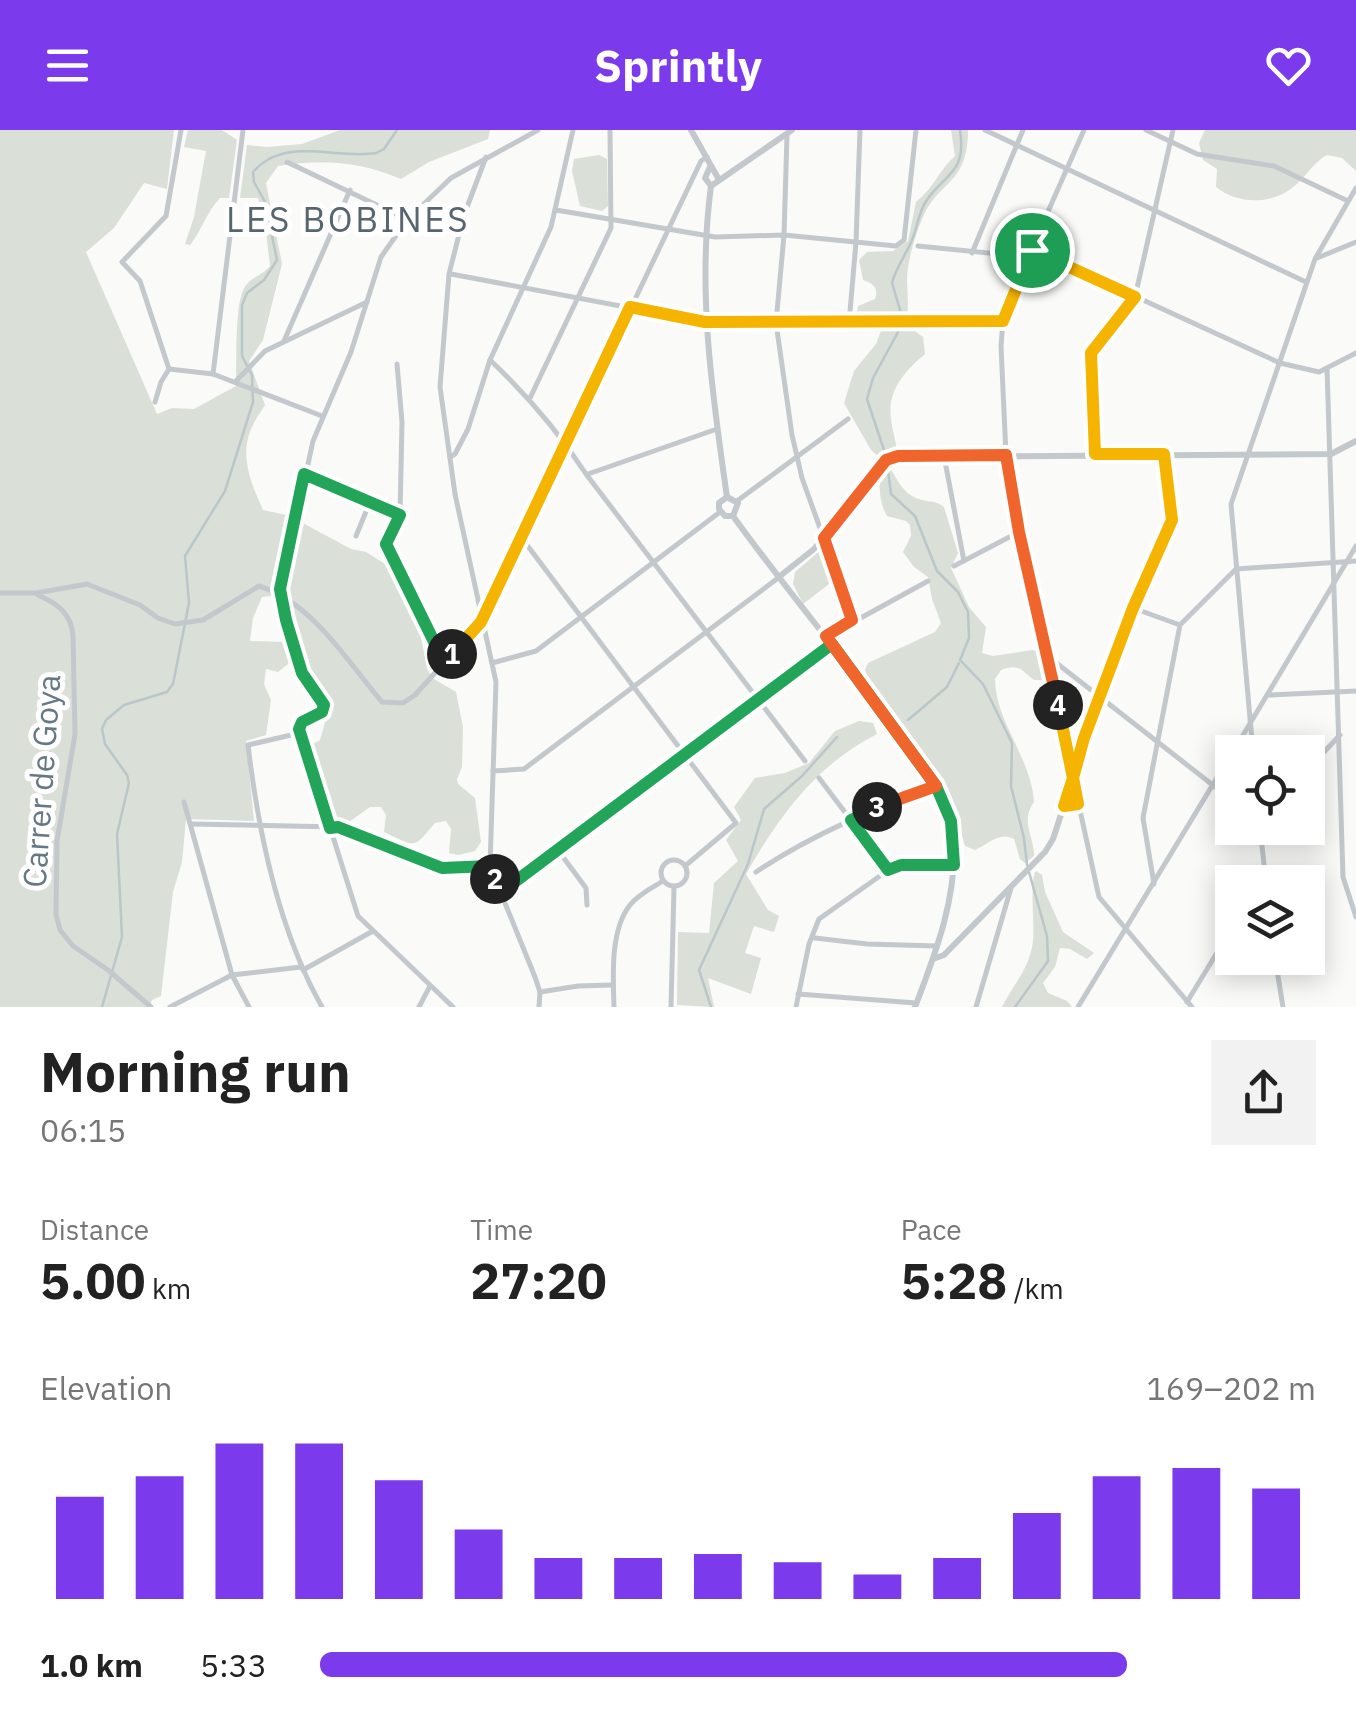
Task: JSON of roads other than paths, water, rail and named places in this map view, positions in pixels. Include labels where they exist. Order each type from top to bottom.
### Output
[{"type":"street","points":[[155,402],[169,369],[142,286],[122,262],[166,216],[181,130]]},
{"type":"street","points":[[213,374],[244,130]]},
{"type":"street","points":[[453,1007],[358,916],[300,732],[302,722],[322,712],[324,705],[302,673],[281,594],[304,474],[323,416],[351,352],[381,257],[407,220],[451,178],[538,130]]},
{"type":"street","points":[[450,457],[468,429],[490,360],[525,288],[556,210],[573,130]]},
{"type":"street","points":[[530,398],[612,220],[610,130]]},
{"type":"street","points":[[691,130],[707,157],[710,168],[705,178]]},
{"type":"street","points":[[848,324],[860,130]]},
{"type":"street","points":[[556,210],[705,236],[784,236],[896,246],[904,240],[916,130]]},
{"type":"street","points":[[986,130],[1306,282]]},
{"type":"street","points":[[972,252],[1024,130]]},
{"type":"street","points":[[1084,130],[1003,321],[1000,346],[1006,455],[1098,897],[1189,1004],[1215,958]]},
{"type":"street","points":[[1146,130],[1197,154],[1274,166],[1348,201]]},
{"type":"street","points":[[1095,454],[1091,353],[1135,297],[1173,130]]},
{"type":"street","points":[[726,497],[705,322],[705,236],[712,186],[718,178],[726,177],[790,132]]},
{"type":"street","points":[[790,132],[776,323],[796,455],[852,620]]},
{"type":"street","points":[[486,157],[464,215],[449,274],[440,388],[497,695],[490,866],[540,992],[538,1007]]},
{"type":"street","points":[[0,593],[36,594],[87,584],[140,604],[158,618],[176,624],[203,620],[258,586],[281,594],[330,640],[382,702],[403,703],[481,622],[630,307],[701,161],[707,157]]},
{"type":"street","points":[[287,162],[407,220]]},
{"type":"street","points":[[710,168],[716,170],[718,178]]},
{"type":"street","points":[[694,176],[705,178],[712,186]]},
{"type":"street","points":[[1251,735],[1231,504],[1306,282],[1356,188]]},
{"type":"street","points":[[284,342],[350,190]]},
{"type":"street","points":[[1316,259],[1356,242]]},
{"type":"street","points":[[918,246],[1030,253],[1280,363],[1319,372],[1356,352]]},
{"type":"street","points":[[449,274],[705,322],[1003,321]]},
{"type":"street","points":[[236,381],[265,350],[367,302]]},
{"type":"street","points":[[490,360],[530,398],[566,443],[806,761]]},
{"type":"street","points":[[397,364],[402,422],[400,515],[386,544],[444,662]]},
{"type":"street","points":[[1327,368],[1344,876],[1356,917]]},
{"type":"street","points":[[169,369],[236,381],[323,416]]},
{"type":"street","points":[[736,500],[848,419]]},
{"type":"street","points":[[586,474],[717,429]]},
{"type":"street","points":[[493,771],[524,769],[780,576],[824,538],[886,460],[944,455],[1331,454],[1356,441]]},
{"type":"street","points":[[933,958],[944,955],[1045,852],[1133,608],[1172,520],[1164,454]]},
{"type":"street","points":[[944,455],[964,561]]},
{"type":"street","points":[[304,474],[400,515]]},
{"type":"street","points":[[726,497],[736,500]]},
{"type":"street","points":[[720,512],[719,503],[726,497]]},
{"type":"street","points":[[733,516],[738,509],[736,500]]},
{"type":"street","points":[[356,536],[370,502]]},
{"type":"street","points":[[492,663],[536,651],[720,512]]},
{"type":"street","points":[[720,512],[733,516],[832,644],[936,786],[951,821],[954,865],[937,946],[916,1005],[798,994]]},
{"type":"street","points":[[954,566],[1019,532]]},
{"type":"street","points":[[521,537],[736,822],[686,866],[686,880],[674,887]]},
{"type":"street","points":[[1244,735],[1356,546]]},
{"type":"street","points":[[1154,884],[1143,818],[1180,625],[1236,569],[1356,560]]},
{"type":"street","points":[[826,636],[928,580]]},
{"type":"street","name":"Carrer de Goya","points":[[36,594],[64,610],[73,636],[75,734],[57,841],[56,914],[60,930],[73,946],[152,1007]]},
{"type":"street","points":[[1133,608],[1180,625]]},
{"type":"street","points":[[500,893],[832,644]]},
{"type":"street","points":[[1048,658],[1055,659],[1215,786]]},
{"type":"street","points":[[1268,695],[1356,691]]},
{"type":"street","points":[[300,732],[248,744],[258,827],[302,968],[322,1007]]},
{"type":"street","points":[[1325,751],[1340,735]]},
{"type":"street","points":[[1068,757],[1078,759]]},
{"type":"street","points":[[819,778],[888,870]]},
{"type":"street","points":[[1081,1006],[1215,780]]},
{"type":"street","points":[[756,872],[818,834],[888,802],[936,786]]},
{"type":"street","points":[[184,802],[232,975],[249,1007]]},
{"type":"street","points":[[1064,806],[1078,804]]},
{"type":"street","points":[[191,824],[338,827],[442,868],[490,866]]},
{"type":"street","points":[[558,849],[586,888],[587,905]]},
{"type":"street","points":[[674,887],[663,881],[661,872],[666,862],[674,860],[686,866]]},
{"type":"street","points":[[796,1007],[817,922],[888,870],[901,865],[954,865]]},
{"type":"street","points":[[614,1007],[622,919],[638,898],[663,881]]},
{"type":"street","points":[[671,1007],[674,887]]},
{"type":"street","points":[[976,1007],[1010,888]]},
{"type":"street","points":[[170,1007],[232,975],[302,968],[373,930]]},
{"type":"street","points":[[814,938],[937,946]]},
{"type":"street","points":[[1278,975],[1283,1007]]},
{"type":"street","points":[[420,1007],[430,986]]},
{"type":"street","points":[[540,992],[614,986]]},
{"type":"waterway","points":[[102,1007],[122,937],[117,834],[129,783],[105,744],[102,729],[106,720],[124,705],[167,692],[173,684],[189,603],[185,556],[225,491],[253,402],[252,375],[242,356],[242,305],[247,293],[264,280],[277,260],[265,202],[253,172],[280,154],[376,153],[384,149],[397,130]]},
{"type":"waterway","points":[[886,456],[867,399],[873,378],[898,332],[900,310],[892,283],[925,203],[957,165],[960,130]]},
{"type":"waterway","points":[[887,463],[891,494],[915,516],[937,571],[958,592],[968,612],[969,638],[960,660],[983,684],[1012,743],[1011,786],[1027,865]]},
{"type":"waterway","points":[[908,720],[947,687],[959,663]]},
{"type":"waterway","points":[[711,1007],[699,970],[748,864],[764,809],[802,776],[837,737]]},
{"type":"waterway","points":[[1015,1007],[1048,961],[1047,936],[1029,872]]},
{"type":"district","name":"LES BOBINES","points":[[348,220]]}]
